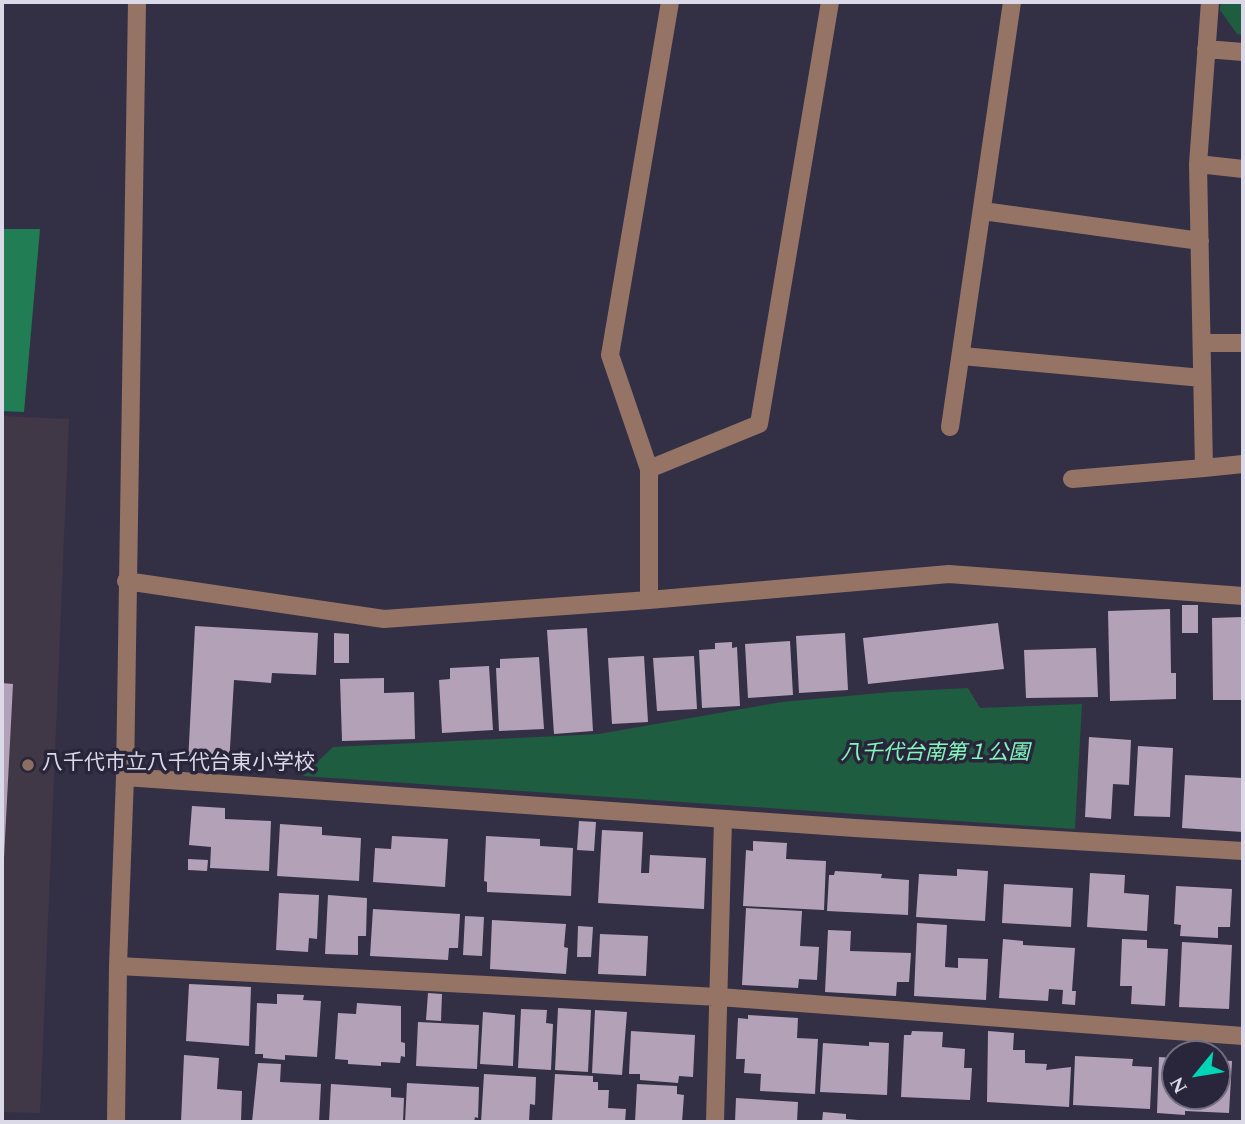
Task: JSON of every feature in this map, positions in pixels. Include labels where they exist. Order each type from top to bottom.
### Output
[{"type":"street","points":[[116,1122],[125,777],[137,2]]},
{"type":"street","points":[[649,600],[649,469],[610,355],[670,2]]},
{"type":"street","points":[[649,469],[760,424],[830,2]]},
{"type":"street","points":[[950,428],[1012,2]]},
{"type":"street","points":[[1204,468],[1198,164],[1210,2]]},
{"type":"street","points":[[1206,48],[1243,52]]},
{"type":"street","points":[[1198,164],[1243,169]]},
{"type":"street","points":[[983,211],[1200,241]]},
{"type":"street","points":[[1202,343],[1243,343]]},
{"type":"street","points":[[962,356],[1202,378]]},
{"type":"street","points":[[1072,479],[1243,464]]},
{"type":"street","points":[[126,581],[384,619],[949,574],[1243,596]]},
{"type":"street","points":[[125,777],[723,819],[1243,851]]},
{"type":"street","points":[[715,1122],[723,819]]},
{"type":"street","points":[[118,966],[719,998],[1243,1036]]},
{"type":"shaded area","name":"八千代市立八千代台東小学校","points":[[2,416],[69,419],[40,1113],[2,1112]]},
{"type":"green space","points":[[1221,2],[1243,2],[1243,35],[1237,34],[1220,10]]},
{"type":"green space","points":[[2,229],[40,229],[24,412],[2,411]]},
{"type":"green space","name":"八千代台南第１公園","points":[[968,688],[980,708],[1082,704],[1075,829],[303,776],[333,747],[599,734],[782,702]]},
{"type":"building","points":[[1182,605],[1198,605],[1198,633],[1182,633]]},
{"type":"building","points":[[1170,609],[1171,673],[1176,673],[1176,699],[1110,701],[1108,611]]},
{"type":"building","points":[[1243,617],[1243,700],[1213,700],[1212,618]]},
{"type":"building","points":[[998,623],[1004,669],[868,684],[863,638]]},
{"type":"building","points":[[195,626],[318,633],[316,675],[272,673],[271,683],[234,680],[229,765],[188,763]]},
{"type":"building","points":[[587,628],[593,731],[554,734],[547,630]]},
{"type":"building","points":[[334,633],[349,634],[349,663],[334,663]]},
{"type":"building","points":[[845,633],[848,690],[799,693],[796,636]]},
{"type":"building","points":[[790,641],[793,695],[748,698],[745,644]]},
{"type":"building","points":[[732,642],[732,648],[737,647],[740,706],[702,708],[699,650],[715,649],[715,643]]},
{"type":"building","points":[[1096,648],[1098,697],[1026,698],[1024,650]]},
{"type":"building","points":[[644,656],[648,722],[612,724],[608,658]]},
{"type":"building","points":[[694,656],[697,709],[657,711],[653,658]]},
{"type":"building","points":[[539,657],[544,729],[499,731],[496,668],[500,668],[500,659]]},
{"type":"building","points":[[489,666],[493,730],[442,733],[439,680],[450,679],[450,668]]},
{"type":"building","points":[[384,678],[384,693],[414,692],[415,739],[342,741],[340,679]]},
{"type":"building","points":[[2,683],[13,684],[4,858],[2,858]]},
{"type":"building","points":[[1089,737],[1131,740],[1129,785],[1113,784],[1111,819],[1085,817]]},
{"type":"building","points":[[1138,746],[1173,748],[1170,817],[1134,816]]},
{"type":"building","points":[[1185,775],[1243,778],[1243,832],[1182,828]]},
{"type":"building","points":[[192,806],[225,808],[225,819],[271,821],[269,871],[210,868],[211,847],[189,845]]},
{"type":"building","points":[[579,821],[596,822],[594,851],[577,850]]},
{"type":"building","points":[[280,824],[322,827],[322,835],[361,838],[359,881],[277,876]]},
{"type":"building","points":[[602,830],[643,832],[641,873],[649,873],[650,855],[706,858],[704,909],[598,903]]},
{"type":"building","points":[[392,836],[448,839],[445,887],[373,882],[375,848],[391,849]]},
{"type":"building","points":[[486,836],[540,839],[540,846],[573,848],[571,896],[487,892],[487,882],[484,881]]},
{"type":"building","points":[[753,841],[787,843],[786,859],[826,861],[824,910],[743,906],[746,850],[753,851]]},
{"type":"building","points":[[188,859],[208,860],[207,871],[188,870]]},
{"type":"building","points":[[957,869],[988,871],[985,921],[916,917],[919,874],[957,876]]},
{"type":"building","points":[[835,871],[882,874],[881,878],[909,880],[908,915],[827,911],[829,875],[834,875]]},
{"type":"building","points":[[1090,873],[1125,875],[1124,893],[1149,895],[1147,931],[1087,927]]},
{"type":"building","points":[[1004,884],[1073,888],[1071,927],[1002,923]]},
{"type":"building","points":[[1176,886],[1232,889],[1230,927],[1218,927],[1218,938],[1180,936],[1181,925],[1174,924]]},
{"type":"building","points":[[279,893],[319,895],[317,939],[309,938],[308,952],[276,950]]},
{"type":"building","points":[[328,895],[367,898],[366,936],[358,936],[358,955],[325,954]]},
{"type":"building","points":[[746,908],[802,911],[800,946],[819,947],[817,980],[799,979],[798,988],[742,985]]},
{"type":"building","points":[[373,909],[460,914],[458,948],[449,948],[448,960],[370,956]]},
{"type":"building","points":[[465,916],[484,917],[482,956],[463,955]]},
{"type":"building","points":[[492,920],[566,924],[566,974],[490,969]]},
{"type":"building","points":[[917,923],[947,925],[945,967],[958,968],[958,958],[988,959],[986,1000],[914,996]]},
{"type":"building","points":[[578,926],[593,927],[591,957],[577,957]]},
{"type":"building","points":[[828,930],[851,931],[850,951],[911,953],[909,982],[897,982],[896,996],[825,992]]},
{"type":"building","points":[[600,934],[648,936],[646,976],[598,974]]},
{"type":"building","points":[[1003,939],[1023,941],[1023,945],[1075,948],[1072,991],[1076,991],[1075,1005],[1062,1004],[1063,990],[1049,989],[1048,1001],[999,998]]},
{"type":"building","points":[[1122,939],[1147,940],[1147,948],[1168,949],[1165,1006],[1131,1004],[1132,986],[1120,986]]},
{"type":"building","points":[[1182,942],[1232,945],[1229,1009],[1179,1007]]},
{"type":"building","points":[[189,984],[251,987],[249,1046],[186,1041]]},
{"type":"building","points":[[428,993],[442,994],[441,1021],[426,1020]]},
{"type":"building","points":[[277,994],[304,995],[303,1000],[321,1001],[317,1057],[285,1055],[285,1060],[263,1058],[263,1054],[255,1054],[257,1003],[277,1004]]},
{"type":"building","points":[[357,1003],[401,1006],[401,1042],[405,1043],[405,1057],[401,1056],[400,1063],[381,1062],[381,1066],[348,1064],[348,1060],[335,1059],[338,1013],[356,1014]]},
{"type":"building","points":[[558,1008],[591,1010],[588,1072],[555,1070]]},
{"type":"building","points":[[521,1009],[547,1010],[546,1023],[553,1024],[551,1070],[518,1068]]},
{"type":"building","points":[[595,1010],[627,1012],[622,1075],[592,1073]]},
{"type":"building","points":[[483,1012],[515,1015],[513,1066],[480,1064]]},
{"type":"building","points":[[748,1015],[798,1018],[797,1038],[818,1039],[815,1094],[760,1091],[761,1074],[744,1073],[745,1059],[736,1059],[738,1018],[748,1019]]},
{"type":"building","points":[[418,1022],[479,1025],[477,1069],[416,1066]]},
{"type":"building","points":[[631,1031],[695,1035],[693,1077],[679,1076],[678,1083],[640,1080],[640,1074],[629,1074]]},
{"type":"building","points":[[912,1031],[943,1032],[942,1047],[965,1049],[964,1068],[972,1068],[970,1100],[901,1097],[904,1035],[911,1035]]},
{"type":"building","points":[[988,1031],[1014,1033],[1013,1050],[1025,1050],[1025,1063],[1047,1064],[1046,1070],[1071,1067],[1069,1107],[987,1102]]},
{"type":"building","points":[[869,1042],[889,1043],[887,1095],[820,1092],[823,1043],[869,1046]]},
{"type":"building","points":[[184,1055],[219,1058],[217,1089],[242,1091],[241,1122],[181,1122]]},
{"type":"building","points":[[1075,1056],[1133,1059],[1132,1066],[1152,1067],[1150,1109],[1073,1105]]},
{"type":"building","points":[[1159,1057],[1161,1110],[1229,1110],[1229,1113],[1185,1111],[1185,1115],[1157,1113]]},
{"type":"building","points":[[258,1063],[281,1064],[280,1082],[321,1084],[319,1122],[252,1122]]},
{"type":"building","points":[[484,1074],[536,1077],[535,1105],[530,1104],[529,1122],[481,1122]]},
{"type":"building","points":[[555,1074],[593,1076],[593,1082],[598,1082],[598,1090],[609,1090],[608,1108],[626,1109],[625,1122],[552,1122]]},
{"type":"building","points":[[407,1083],[479,1087],[478,1118],[475,1117],[474,1122],[405,1122]]},
{"type":"building","points":[[331,1084],[391,1088],[391,1097],[404,1098],[403,1122],[329,1122]]},
{"type":"building","points":[[637,1084],[677,1086],[677,1094],[684,1095],[682,1122],[635,1122]]},
{"type":"building","points":[[736,1098],[798,1102],[797,1122],[735,1122]]},
{"type":"building","points":[[823,1112],[846,1114],[846,1119],[858,1122],[822,1122]]},
{"type":"place","name":"八千代市立八千代台東小学校","points":[[28,765]]}]
